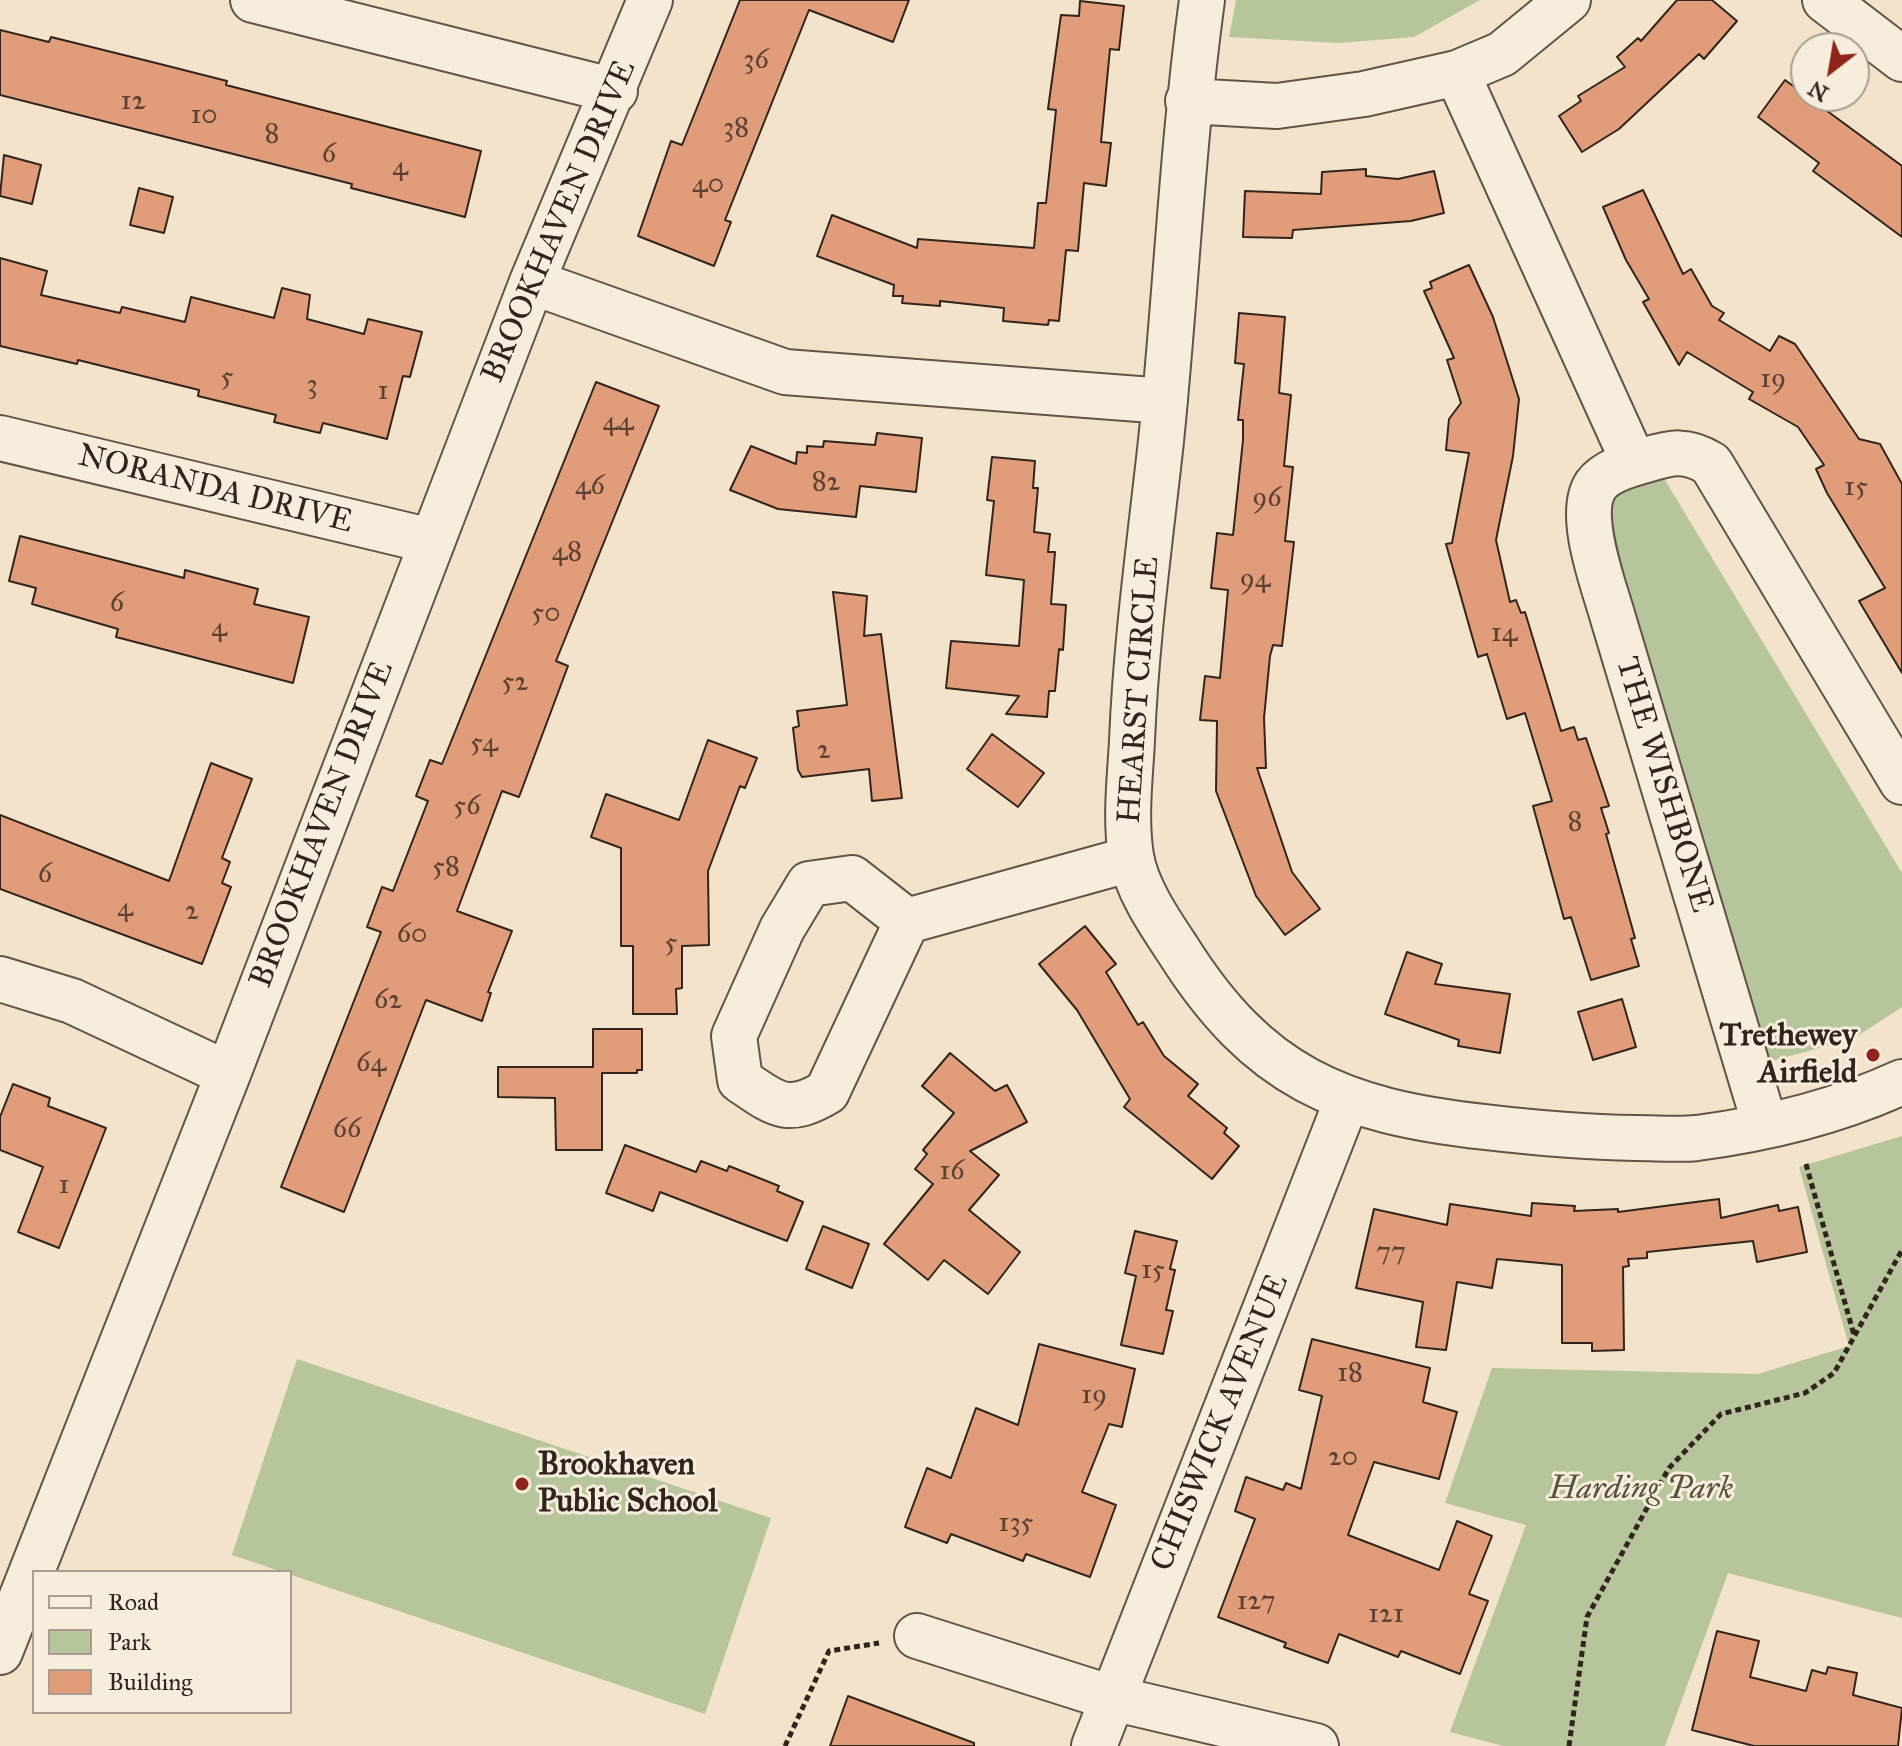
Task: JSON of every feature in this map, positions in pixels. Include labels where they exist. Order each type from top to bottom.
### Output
[{"type":"street","points":[[253,0],[615,91]]},
{"type":"street","name":"BROOKHAVEN DRIVE","points":[[0,1652],[10,1596],[228,1074],[532,282],[615,91],[650,0]]},
{"type":"street","name":"HEARST CIRCLE","points":[[1202,0],[1188,101],[1165,401],[1133,707],[1128,811],[1131,859],[1157,917],[1214,1005],[1258,1050],[1313,1085],[1347,1100],[1420,1120],[1563,1136],[1694,1139],[1765,1125],[1865,1099],[1902,1082]]},
{"type":"street","points":[[1188,101],[1277,106],[1364,94],[1457,73],[1502,54],[1568,0]]},
{"type":"street","points":[[1825,0],[1901,56]]},
{"type":"street","points":[[1457,73],[1634,463]]},
{"type":"street","points":[[532,282],[785,372],[1165,401]]},
{"type":"street","name":"NORANDA DRIVE","points":[[0,438],[431,541]]},
{"type":"street","name":"THE WISHBONE","points":[[1765,1125],[1593,542],[1589,511],[1595,485],[1606,476],[1634,463],[1679,451],[1696,455],[1711,464],[1902,782]]},
{"type":"street","points":[[907,921],[852,878],[809,884],[782,929],[734,1036],[740,1080],[774,1103],[804,1106],[827,1092],[907,921],[1131,859]]},
{"type":"street","points":[[0,979],[72,1001],[228,1074]]},
{"type":"street","name":"CHISWICK AVENUE","points":[[1094,1746],[1347,1100]]},
{"type":"street","points":[[917,1636],[1112,1698],[1316,1746]]},
{"type":"path","points":[[1806,1164],[1854,1336]]},
{"type":"path","points":[[1569,1746],[1587,1617],[1669,1468],[1721,1414],[1805,1393],[1834,1373],[1902,1250]]},
{"type":"path","points":[[785,1746],[829,1651],[917,1636]]},
{"type":"green space","points":[[1236,0],[1480,0],[1414,37],[1339,43],[1229,37]]},
{"type":"green space","points":[[1659,470],[1902,873],[1902,1007],[1853,1039],[1749,1067],[1603,521],[1612,476]]},
{"type":"green space","name":"Harding Park","points":[[1902,1136],[1902,1618],[1728,1573],[1665,1746],[1503,1746],[1450,1732],[1526,1525],[1445,1503],[1492,1368],[1758,1374],[1849,1346],[1799,1167]]},
{"type":"green space","points":[[297,1359],[771,1518],[705,1714],[292,1575],[292,1570],[277,1570],[232,1555]]},
{"type":"building","points":[[740,0],[909,0],[893,42],[809,10],[725,220],[731,222],[714,266],[638,236],[671,141],[682,145]]},
{"type":"building","points":[[1677,0],[1712,0],[1737,21],[1704,59],[1699,54],[1619,129],[1582,152],[1559,116],[1581,101],[1578,96],[1625,67],[1617,57],[1638,38],[1641,41]]},
{"type":"building","points":[[1080,1],[1124,6],[1119,50],[1110,49],[1101,142],[1111,143],[1106,186],[1084,183],[1078,251],[1066,250],[1059,321],[1049,320],[1048,325],[1003,321],[1004,308],[940,301],[940,306],[902,303],[903,296],[893,296],[894,285],[817,256],[832,215],[917,248],[918,239],[1034,248],[1038,203],[1046,203],[1056,110],[1048,109],[1061,15],[1079,16]]},
{"type":"building","points":[[0,30],[49,42],[51,37],[160,64],[227,81],[226,85],[481,151],[465,217],[351,188],[352,184],[0,95]]},
{"type":"building","points":[[1785,80],[1790,84],[1790,112],[1829,112],[1902,166],[1902,237],[1813,171],[1819,163],[1758,117]]},
{"type":"building","points":[[4,155],[41,165],[32,204],[0,196]]},
{"type":"building","points":[[1366,169],[1366,176],[1398,179],[1434,171],[1444,213],[1411,221],[1293,230],[1292,238],[1243,237],[1245,191],[1321,194],[1322,172]]},
{"type":"building","points":[[139,188],[173,197],[164,233],[130,225]]},
{"type":"building","points":[[1643,190],[1683,274],[1691,269],[1712,306],[1724,313],[1719,320],[1770,351],[1779,336],[1795,344],[1859,439],[1880,444],[1902,484],[1902,673],[1859,601],[1885,588],[1827,493],[1816,469],[1824,465],[1798,427],[1749,399],[1753,392],[1687,352],[1679,365],[1643,302],[1649,299],[1626,260],[1603,207]]},
{"type":"building","points":[[0,258],[47,271],[41,295],[120,313],[122,307],[185,322],[191,297],[274,318],[282,288],[310,295],[307,319],[364,334],[368,319],[422,332],[410,377],[403,376],[387,439],[323,423],[320,433],[274,422],[276,415],[198,396],[199,390],[78,360],[77,364],[0,346]]},
{"type":"building","points":[[1469,265],[1493,317],[1519,399],[1513,456],[1496,540],[1510,602],[1516,600],[1521,613],[1525,612],[1561,731],[1574,727],[1578,740],[1586,738],[1609,806],[1601,808],[1609,833],[1606,834],[1635,938],[1631,939],[1639,966],[1591,980],[1571,917],[1564,919],[1533,806],[1552,801],[1525,713],[1507,719],[1487,654],[1478,657],[1446,544],[1452,543],[1469,453],[1446,450],[1449,419],[1461,403],[1447,360],[1454,358],[1424,291],[1432,288],[1430,282]]},
{"type":"building","points":[[1239,313],[1285,317],[1279,393],[1291,395],[1284,466],[1293,467],[1285,541],[1294,542],[1282,646],[1273,645],[1270,656],[1264,718],[1266,768],[1257,768],[1292,872],[1320,909],[1285,935],[1256,896],[1216,791],[1217,721],[1200,720],[1205,676],[1220,678],[1228,590],[1211,588],[1217,533],[1233,535],[1243,440],[1243,420],[1238,420],[1244,364],[1235,363]]},
{"type":"building","points":[[596,382],[659,406],[556,661],[568,666],[519,797],[502,791],[457,911],[512,931],[488,992],[491,993],[482,1021],[426,1000],[344,1212],[281,1187],[381,932],[367,927],[382,887],[393,891],[428,801],[416,796],[430,760],[442,764]]},
{"type":"building","points":[[877,433],[922,438],[916,492],[860,486],[856,517],[778,509],[730,490],[751,446],[796,464],[797,452],[807,453],[807,446],[823,447],[824,441],[875,445]]},
{"type":"building","points":[[992,457],[1035,461],[1033,488],[1038,488],[1034,532],[1050,534],[1048,552],[1055,552],[1051,604],[1066,605],[1063,650],[1059,649],[1055,691],[1049,691],[1047,717],[1006,714],[1019,696],[946,688],[951,641],[1019,646],[1024,580],[986,575],[994,501],[987,500]]},
{"type":"building","points":[[20,536],[184,578],[185,570],[258,589],[254,604],[309,617],[293,683],[116,637],[118,629],[32,604],[36,588],[9,581]]},
{"type":"building","points":[[833,592],[867,596],[864,636],[881,634],[902,798],[872,801],[869,769],[802,777],[798,770],[793,728],[799,726],[797,711],[847,705]]},
{"type":"building","points":[[992,734],[1044,773],[1018,807],[967,769]]},
{"type":"building","points":[[708,740],[757,758],[745,788],[740,786],[708,871],[709,945],[682,946],[682,988],[676,989],[677,1014],[633,1014],[633,946],[621,946],[621,848],[591,837],[606,794],[679,820]]},
{"type":"building","points":[[211,763],[252,779],[222,858],[230,862],[222,883],[231,887],[202,964],[0,889],[0,815],[169,881]]},
{"type":"building","points":[[1085,926],[1116,964],[1106,972],[1138,1025],[1143,1022],[1164,1056],[1198,1084],[1188,1096],[1227,1128],[1224,1133],[1239,1146],[1212,1179],[1124,1107],[1130,1099],[1077,1010],[1039,964]]},
{"type":"building","points":[[1407,952],[1442,964],[1435,984],[1510,994],[1500,1053],[1458,1046],[1459,1040],[1385,1014]]},
{"type":"building","points":[[1622,999],[1636,1047],[1593,1060],[1578,1012]]},
{"type":"building","points":[[593,1029],[642,1029],[642,1070],[637,1070],[637,1073],[602,1073],[602,1150],[556,1150],[555,1098],[498,1097],[498,1067],[593,1067]]},
{"type":"building","points":[[950,1053],[995,1091],[1007,1085],[1027,1122],[970,1151],[999,1175],[969,1210],[1020,1252],[988,1294],[944,1260],[928,1280],[884,1244],[933,1184],[915,1169],[927,1154],[923,1150],[954,1113],[922,1086]]},
{"type":"building","points":[[13,1084],[50,1098],[48,1106],[106,1128],[59,1248],[18,1232],[43,1167],[0,1150],[0,1117]]},
{"type":"building","points":[[625,1145],[696,1172],[701,1161],[727,1171],[729,1166],[779,1186],[777,1191],[803,1202],[787,1241],[660,1192],[653,1211],[606,1193]]},
{"type":"building","points":[[1719,1199],[1721,1218],[1778,1205],[1779,1211],[1798,1207],[1807,1252],[1757,1262],[1753,1241],[1647,1252],[1647,1258],[1628,1259],[1629,1266],[1623,1267],[1624,1350],[1592,1351],[1592,1343],[1562,1343],[1562,1265],[1497,1259],[1492,1288],[1457,1282],[1446,1350],[1416,1347],[1423,1302],[1356,1288],[1374,1209],[1447,1225],[1450,1204],[1531,1216],[1532,1203],[1575,1206],[1574,1211],[1618,1209],[1618,1212]]},
{"type":"building","points":[[823,1226],[869,1244],[852,1288],[806,1269]]},
{"type":"building","points":[[1135,1231],[1177,1241],[1170,1269],[1175,1270],[1166,1310],[1173,1311],[1163,1354],[1121,1345],[1136,1276],[1125,1273]]},
{"type":"building","points":[[1312,1339],[1430,1368],[1423,1402],[1457,1412],[1439,1479],[1374,1462],[1348,1535],[1439,1570],[1457,1521],[1492,1536],[1469,1594],[1488,1601],[1460,1674],[1401,1651],[1398,1657],[1339,1634],[1328,1663],[1218,1617],[1255,1519],[1235,1511],[1246,1477],[1283,1490],[1286,1483],[1301,1489],[1322,1396],[1299,1390]]},
{"type":"building","points":[[1039,1344],[1135,1369],[1122,1427],[1109,1424],[1082,1492],[1116,1505],[1090,1577],[1026,1554],[1023,1561],[951,1534],[947,1543],[905,1527],[927,1468],[951,1478],[976,1408],[1018,1425]]},
{"type":"building","points":[[1717,1631],[1759,1641],[1750,1677],[1806,1691],[1812,1670],[1826,1674],[1828,1667],[1857,1673],[1853,1695],[1902,1708],[1898,1746],[1754,1746],[1692,1730]]},
{"type":"building","points":[[848,1696],[974,1743],[974,1746],[830,1746]]},
{"type":"place","name":"Trethewey Airfield","points":[[1873,1055]]},
{"type":"place","name":"Brookhaven Public School","points":[[522,1484]]}]
